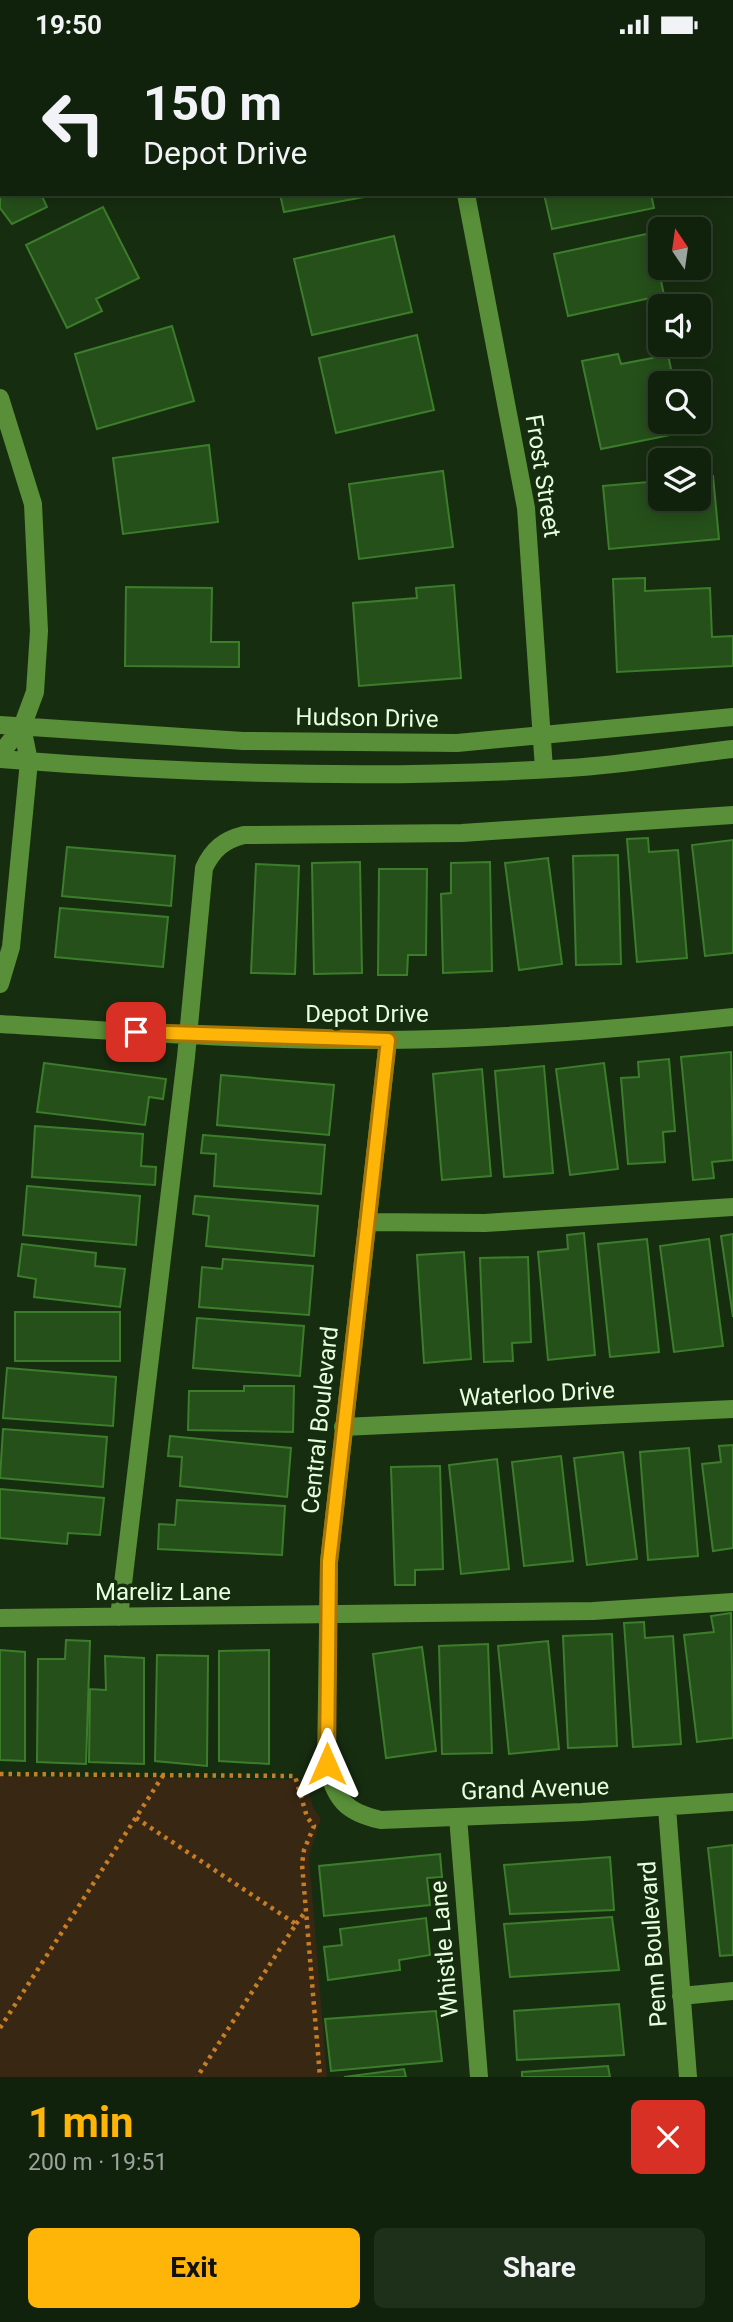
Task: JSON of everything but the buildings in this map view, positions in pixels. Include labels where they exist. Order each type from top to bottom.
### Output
[{"type":"street","name":"Frost Street","points":[[466,196],[527,508],[544,769]]},
{"type":"street","points":[[0,398],[33,504],[39,631],[35,692],[22,727],[0,756],[29,761],[191,771],[424,775],[544,769],[733,749]]},
{"type":"street","name":"Hudson Drive","points":[[0,725],[243,741],[457,743],[733,717]]},
{"type":"street","points":[[0,984],[10,947],[29,761],[22,727]]},
{"type":"street","points":[[119,1617],[189,1035],[204,868],[211,854],[230,838],[244,835],[476,832],[733,815]]},
{"type":"street","name":"Depot Drive","points":[[0,1024],[189,1035],[388,1040],[507,1035],[733,1017]]},
{"type":"street","name":"Central Boulevard","points":[[343,1804],[333,1788],[327,1764],[327,1615],[343,1427],[388,1040]]},
{"type":"street","points":[[367,1222],[498,1223],[733,1207]]},
{"type":"street","name":"Waterloo Drive","points":[[343,1427],[733,1409]]},
{"type":"street","name":"Mareliz Lane","points":[[0,1618],[593,1611],[733,1602]]},
{"type":"street","name":"Grand Avenue","points":[[343,1804],[359,1816],[381,1820],[667,1808],[733,1802]]},
{"type":"street","name":"Penn Boulevard","points":[[667,1808],[688,2077]]},
{"type":"street","name":"Whistle Lane","points":[[458,1817],[479,2077]]},
{"type":"street","points":[[681,1996],[733,1991]]},
{"type":"path","points":[[0,1774],[295,1776],[307,1818],[314,1826],[304,1850],[302,1864],[320,2077]]},
{"type":"path","points":[[0,2028],[164,1774]]},
{"type":"path","points":[[135,1818],[296,1924]]},
{"type":"path","points":[[197,2077],[307,1910]]},
{"type":"shaded area","points":[[0,1776],[306,1780],[313,1807],[321,1818],[309,1856],[327,2077],[0,2077]]},
{"type":"route","points":[[136,1032],[290,1039],[388,1040],[329,1562],[327,1764]]}]
